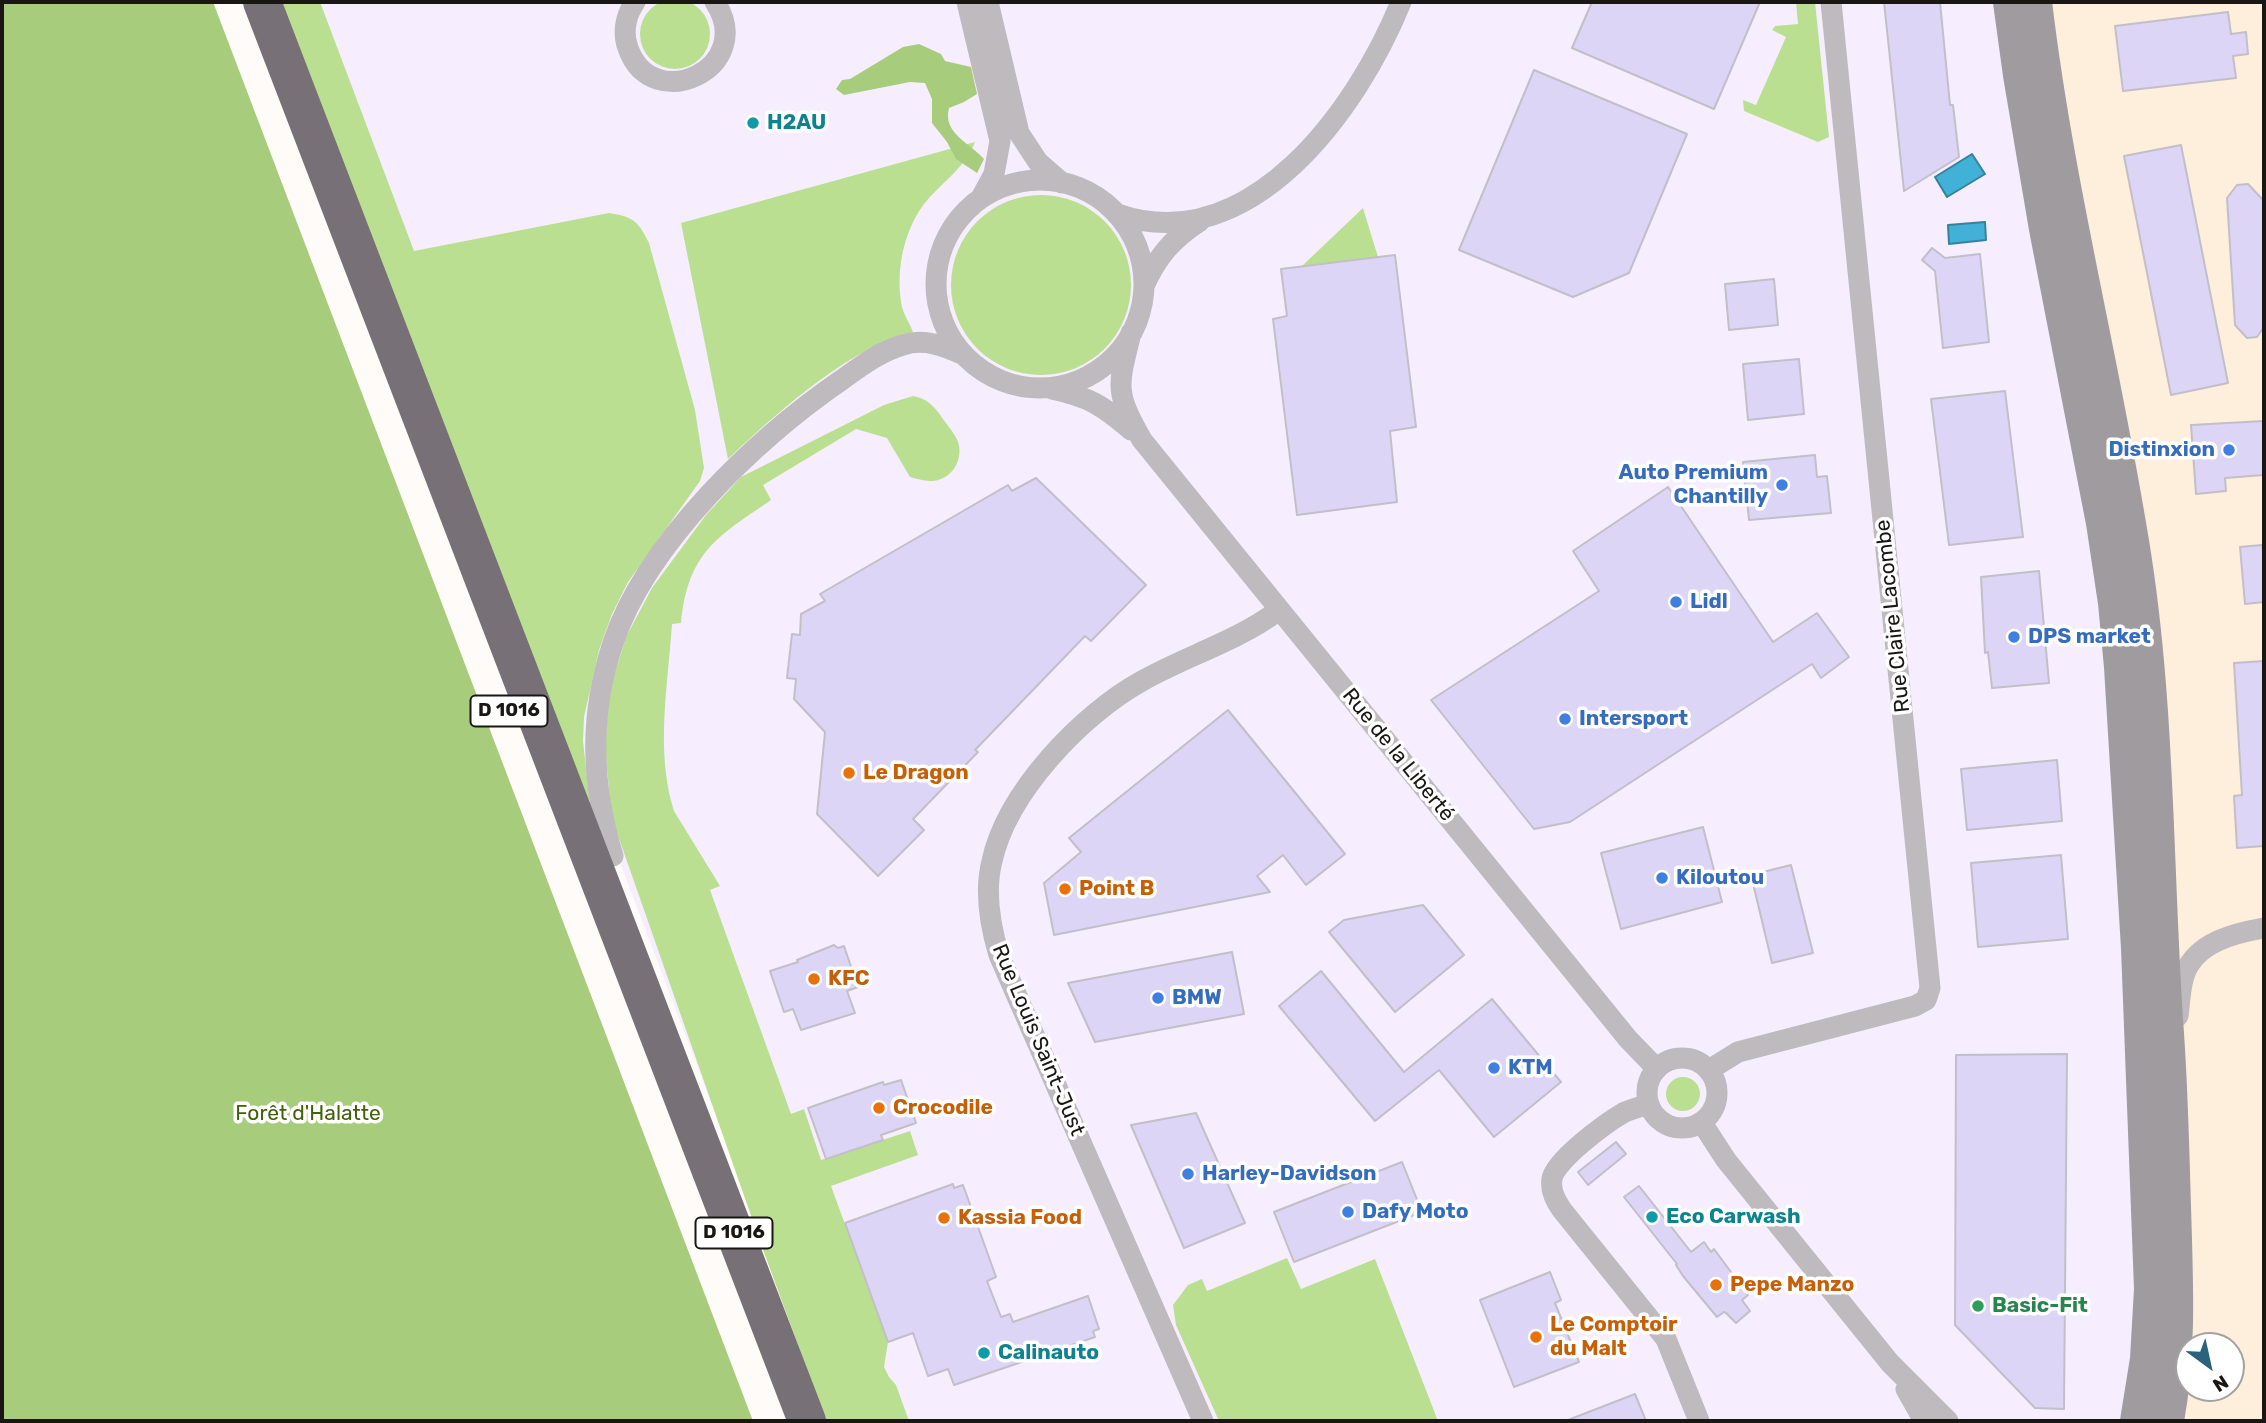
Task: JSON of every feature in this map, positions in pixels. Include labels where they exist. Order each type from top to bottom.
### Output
[{"type":"highway","name":"D 1016","points":[[237,2],[779,1421]]},
{"type":"highway","name":"D 1016","points":[[262,2],[807,1421]]},
{"type":"highway","points":[[613,856],[647,953],[662,1044]]},
{"type":"street","points":[[635,2],[626,21],[629,51],[643,70],[664,80],[677,82],[691,79],[710,67],[723,46],[720,8]]},
{"type":"street","points":[[967,2],[1000,141],[994,174],[981,199]]},
{"type":"street","points":[[988,2],[1019,133],[1038,162],[1062,183]]},
{"type":"street","points":[[1117,214],[1138,221],[1184,222],[1238,204],[1261,191],[1319,139],[1343,108],[1370,67],[1401,2]]},
{"type":"street","name":"Rue Claire Lacombe","points":[[1709,1070],[1738,1052],[1915,1006],[1926,1000],[1930,988],[1831,2]]},
{"type":"street","points":[[2009,2],[2037,182],[2102,523],[2120,667],[2139,984],[2150,1289],[2146,1359],[2136,1421]]},
{"type":"street","points":[[2036,2],[2054,125],[2129,518],[2140,596],[2152,724],[2171,1070],[2177,1311],[2176,1367],[2168,1421]]},
{"type":"street","points":[[1039,180],[1062,183],[1092,194],[1117,214],[1130,233],[1142,264],[1143,287],[1138,319],[1117,353],[1099,369],[1078,380],[1047,387],[1016,385],[981,370],[964,355],[949,335],[940,313],[936,289],[942,249],[953,228],[968,209],[994,191],[1016,183],[1039,180]]},
{"type":"street","points":[[1143,287],[1167,247],[1181,233],[1207,216]]},
{"type":"street","name":"Rue de la Liberté","points":[[1131,333],[1122,367],[1120,391],[1125,409],[1142,440],[1628,1040],[1657,1069]]},
{"type":"street","points":[[613,856],[604,827],[596,778],[595,749],[600,695],[608,660],[622,620],[660,556],[737,466],[783,424],[850,374],[890,349],[911,343],[935,344],[964,355]]},
{"type":"street","name":"Rue de la Liberté","points":[[1047,387],[1100,404],[1142,440]]},
{"type":"street","name":"Rue Louis Saint-Just","points":[[1203,1421],[999,955],[989,910],[990,872],[1003,829],[1019,800],[1050,759],[1082,725],[1141,681],[1243,634],[1279,610]]},
{"type":"street","points":[[2171,1070],[2181,991],[2194,957],[2211,945],[2232,936],[2264,928]]},
{"type":"street","points":[[1680,1058],[1696,1060],[1709,1070],[1716,1084],[1717,1100],[1710,1115],[1702,1123],[1687,1128],[1671,1127],[1657,1118],[1649,1104],[1649,1083],[1657,1069],[1670,1060],[1680,1058]]},
{"type":"street","points":[[1649,1104],[1621,1114],[1567,1155],[1554,1172],[1552,1191],[1562,1210],[1666,1339],[1699,1421]]},
{"type":"street","points":[[1702,1123],[1726,1160],[1890,1363],[1948,1421]]},
{"type":"street","points":[[1890,1363],[1924,1421]]},
{"type":"shaded area","points":[[290,2],[2036,2],[2098,361],[2168,1421],[832,1421]]},
{"type":"shaded area","points":[[2036,2],[2264,2],[2264,1421],[2168,1421],[2175,1364],[2175,1402],[2245,1402],[2245,1332],[2175,1332]]},
{"type":"green space","points":[[675,-1],[700,9],[710,34],[700,59],[675,69],[650,59],[640,34],[650,9]]},
{"type":"green space","name":"Forêt d'Halatte","points":[[2,2],[213,2],[753,1421],[2,1421]]},
{"type":"green space","points":[[276,2],[320,2],[414,251],[609,213],[634,221],[649,243],[695,410],[704,468],[700,481],[628,582],[612,614],[599,650],[584,717],[583,741],[593,832]]},
{"type":"green space","points":[[1796,2],[1815,2],[1829,137],[1818,142],[1744,111],[1743,100],[1756,105],[1786,37],[1772,30],[1775,26],[1798,24]]},
{"type":"green space","points":[[919,44],[941,54],[945,61],[971,67],[977,94],[949,108],[948,117],[959,137],[984,159],[977,173],[956,159],[932,123],[932,99],[925,83],[910,82],[844,95],[836,89],[842,80],[850,79],[903,47]]},
{"type":"green space","points":[[975,142],[959,168],[924,204],[906,240],[900,267],[900,294],[903,310],[913,332],[864,352],[814,384],[728,459],[681,223]]},
{"type":"green space","points":[[1041,195],[1076,201],[1105,221],[1125,250],[1131,285],[1125,320],[1105,349],[1076,369],[1041,375],[1006,369],[977,349],[957,320],[951,285],[957,250],[977,221],[1006,201]]},
{"type":"green space","points":[[1363,208],[1378,257],[1301,267]]},
{"type":"green space","points":[[913,396],[932,405],[956,437],[959,453],[953,470],[944,478],[932,481],[910,477],[887,438],[856,429],[763,485],[771,500],[721,536],[708,549],[690,579],[681,623],[672,624],[666,694],[665,765],[674,811],[720,886],[710,890],[791,1114],[804,1109],[821,1160],[910,1131],[918,1155],[831,1186],[888,1342],[884,1367],[896,1385],[909,1421],[826,1421],[615,827],[605,747],[608,708],[626,637],[652,588],[706,515],[741,477],[884,405]]},
{"type":"green space","points":[[1683,1077],[1695,1082],[1700,1094],[1695,1106],[1683,1111],[1671,1106],[1666,1094],[1671,1082]]},
{"type":"green space","points":[[1287,1258],[1301,1289],[1375,1259],[1438,1421],[1219,1421],[1176,1325],[1173,1305],[1188,1285],[1202,1279],[1207,1291]]},
{"type":"water","points":[[1972,154],[1985,174],[1947,197],[1935,177]]},
{"type":"water","points":[[1985,222],[1986,240],[1949,244],[1948,225]]},
{"type":"building","points":[[1592,2],[1760,2],[1714,109],[1572,48]]},
{"type":"building","points":[[1884,2],[1940,2],[1950,105],[1953,105],[1959,157],[1904,191]]},
{"type":"building","points":[[2228,12],[2231,34],[2246,32],[2248,54],[2233,56],[2236,78],[2123,91],[2115,26]]},
{"type":"building","points":[[1534,70],[1687,134],[1629,273],[1573,297],[1459,250]]},
{"type":"building","points":[[2181,145],[2228,383],[2171,395],[2124,156]]},
{"type":"building","points":[[2248,184],[2264,201],[2264,327],[2257,337],[2247,338],[2235,325],[2227,198],[2237,185]]},
{"type":"building","points":[[1932,248],[1945,258],[1980,254],[1989,342],[1943,348],[1935,271],[1922,260]]},
{"type":"building","points":[[1395,255],[1416,427],[1390,431],[1397,502],[1297,515],[1273,319],[1287,316],[1281,269]]},
{"type":"building","points":[[1774,279],[1778,325],[1729,330],[1725,284]]},
{"type":"building","points":[[1799,359],[1804,414],[1748,420],[1743,364]]},
{"type":"building","points":[[2005,391],[2023,537],[1949,545],[1931,399]]},
{"type":"building","name":"Distinxion","points":[[2264,421],[2264,475],[2225,478],[2226,491],[2196,494],[2191,425]]},
{"type":"building","name":"Auto Premium Chantilly","points":[[1815,455],[1817,477],[1827,476],[1831,513],[1749,520],[1743,462]]},
{"type":"building","points":[[1036,478],[1146,585],[1091,641],[1085,636],[975,750],[978,752],[913,819],[924,830],[878,876],[817,814],[825,732],[794,699],[796,679],[787,678],[792,634],[800,635],[801,614],[825,601],[820,594],[1008,485],[1012,491]]},
{"type":"building","points":[[1668,487],[1773,642],[1817,613],[1849,657],[1821,678],[1812,664],[1570,822],[1534,829],[1431,700],[1599,591],[1573,551]]},
{"type":"building","points":[[2262,545],[2264,602],[2245,604],[2240,547]]},
{"type":"building","name":"DPS market","points":[[2039,571],[2049,683],[1992,688],[1988,652],[1985,653],[1981,577]]},
{"type":"building","points":[[2264,661],[2264,846],[2237,848],[2234,796],[2242,795],[2234,663]]},
{"type":"building","points":[[1228,710],[1345,854],[1306,885],[1283,855],[1257,876],[1270,892],[1054,935],[1044,883],[1081,852],[1069,838]]},
{"type":"building","points":[[2057,760],[2062,821],[1967,830],[1961,769]]},
{"type":"building","name":"Kiloutou","points":[[1703,827],[1722,902],[1621,929],[1601,853]]},
{"type":"building","points":[[2061,855],[2068,939],[1978,947],[1971,863]]},
{"type":"building","points":[[1791,865],[1813,953],[1772,963],[1751,875]]},
{"type":"building","points":[[1423,905],[1464,955],[1395,1012],[1329,932],[1344,920]]},
{"type":"building","name":"KFC","points":[[834,945],[838,948],[844,946],[858,987],[847,991],[855,1013],[801,1030],[793,1009],[784,1012],[770,971],[798,962],[797,960]]},
{"type":"building","name":"BMW","points":[[1232,952],[1244,1014],[1095,1042],[1068,983]]},
{"type":"building","points":[[1321,971],[1404,1072],[1492,999],[1561,1082],[1494,1137],[1439,1070],[1375,1121],[1279,1006]]},
{"type":"building","points":[[2067,1054],[2064,1409],[2035,1408],[1955,1325],[1956,1055]]},
{"type":"building","name":"Crocodile","points":[[901,1080],[916,1123],[881,1135],[883,1140],[826,1159],[808,1108],[883,1082],[884,1085]]},
{"type":"building","name":"Harley-Davidson","points":[[1196,1113],[1245,1223],[1184,1248],[1131,1125]]},
{"type":"building","points":[[1616,1142],[1626,1154],[1588,1185],[1578,1172]]},
{"type":"building","name":"Dafy Moto","points":[[1402,1162],[1422,1212],[1294,1262],[1274,1212]]},
{"type":"building","points":[[953,1184],[954,1188],[963,1185],[996,1277],[987,1281],[1001,1317],[1010,1314],[1013,1322],[1088,1296],[1099,1329],[1093,1331],[1095,1337],[954,1385],[948,1369],[928,1376],[913,1333],[888,1342],[845,1223]]},
{"type":"building","name":"Pepe Manzo","points":[[1639,1186],[1691,1252],[1704,1242],[1711,1252],[1714,1249],[1748,1295],[1742,1300],[1750,1311],[1736,1323],[1724,1312],[1717,1317],[1624,1197]]},
{"type":"building","name":"Le Comptoir du Malt","points":[[1550,1272],[1561,1300],[1555,1303],[1579,1362],[1514,1387],[1480,1300]]},
{"type":"building","points":[[1635,1394],[1646,1421],[1568,1421],[1568,1420]]},
{"type":"place","name":"H2AU","points":[[753,123]]},
{"type":"place","name":"Distinxion","points":[[2229,450]]},
{"type":"place","name":"Auto Premium Chantilly","points":[[1782,485]]},
{"type":"place","name":"Lidl","points":[[1676,602]]},
{"type":"place","name":"DPS market","points":[[2014,637]]},
{"type":"place","name":"Intersport","points":[[1565,719]]},
{"type":"place","name":"Le Dragon","points":[[849,773]]},
{"type":"place","name":"Kiloutou","points":[[1662,878]]},
{"type":"place","name":"Point B","points":[[1065,889]]},
{"type":"place","name":"KFC","points":[[814,979]]},
{"type":"place","name":"BMW","points":[[1158,998]]},
{"type":"place","name":"KTM","points":[[1494,1068]]},
{"type":"place","name":"Crocodile","points":[[879,1108]]},
{"type":"place","name":"Harley-Davidson","points":[[1188,1174]]},
{"type":"place","name":"Dafy Moto","points":[[1348,1212]]},
{"type":"place","name":"Eco Carwash","points":[[1652,1217]]},
{"type":"place","name":"Kassia Food","points":[[944,1218]]},
{"type":"place","name":"Pepe Manzo","points":[[1716,1285]]},
{"type":"place","name":"Basic-Fit","points":[[1978,1306]]},
{"type":"place","name":"Le Comptoir du Malt","points":[[1536,1337]]},
{"type":"place","name":"Calinauto","points":[[984,1353]]}]
